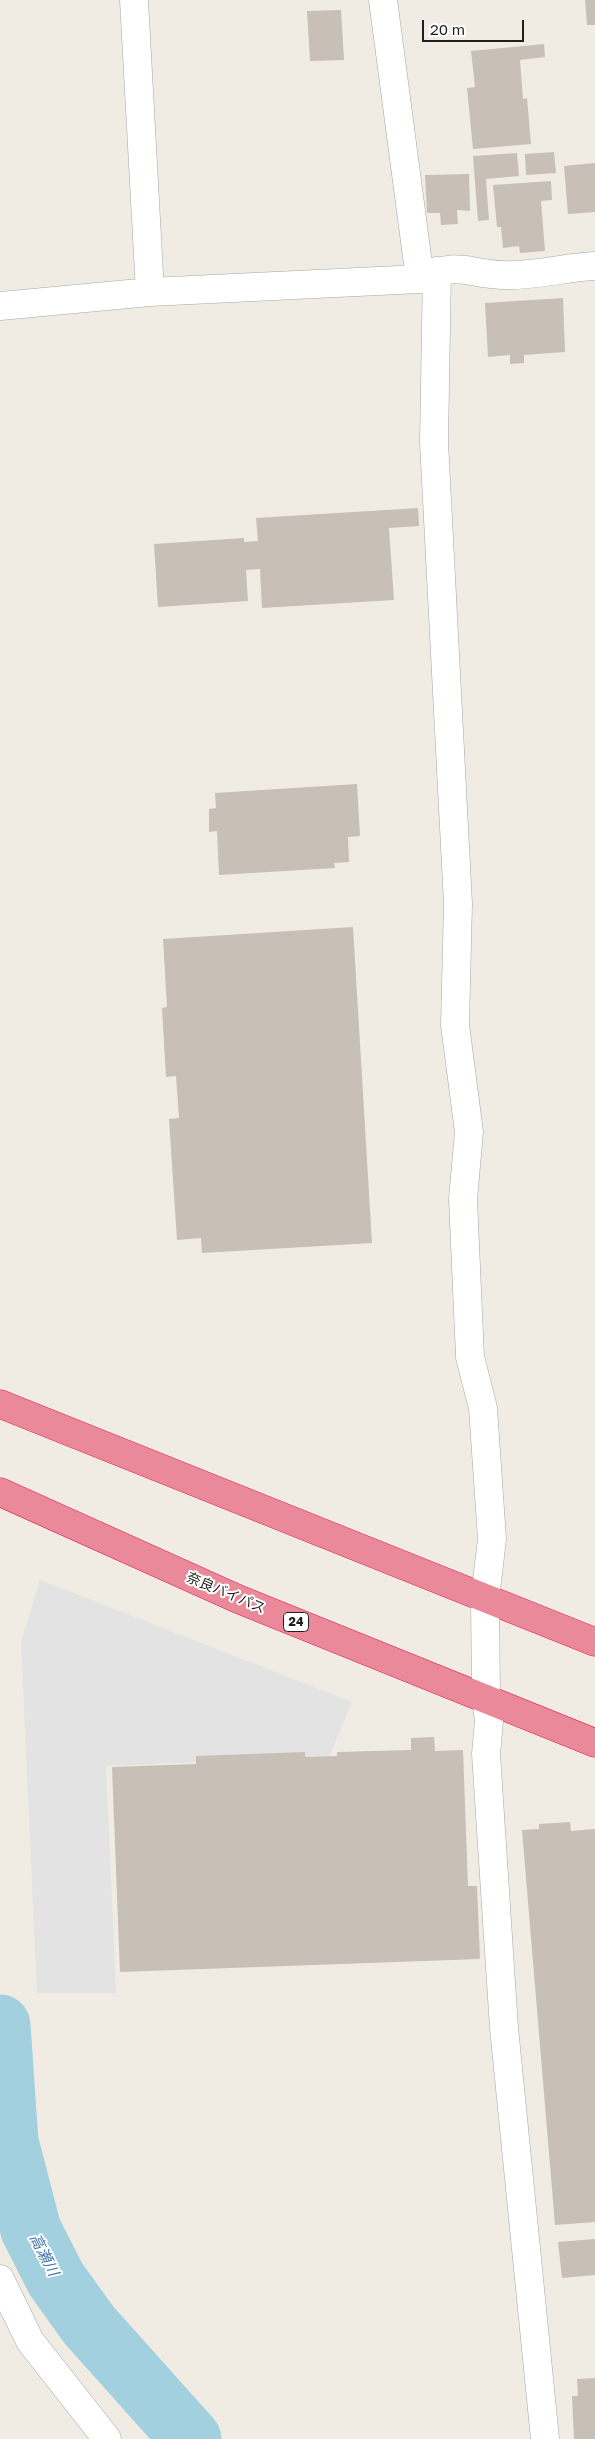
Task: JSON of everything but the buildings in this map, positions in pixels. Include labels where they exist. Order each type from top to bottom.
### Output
[{"type":"highway","points":[[0,1404],[595,1642]]},
{"type":"highway","name":"奈良バイパス","points":[[0,1492],[238,1600],[595,1743]]},
{"type":"street","points":[[134,0],[150,292]]},
{"type":"street","points":[[383,0],[428,275],[434,442],[458,904],[455,1025],[469,1132],[463,1200],[470,1357],[483,1408],[492,1539],[485,1598],[486,1698],[489,1721],[486,1754],[504,2028],[546,2439]]},
{"type":"street","points":[[0,306],[150,292],[428,275],[455,268],[503,275],[595,266]]},
{"type":"street","points":[[0,2279],[30,2341],[107,2439]]},
{"type":"shaded area","points":[[40,1580],[352,1702],[329,1757],[106,1766],[116,1993],[37,1993],[21,1643]]},
{"type":"waterway","name":"高瀬川","points":[[0,2025],[8,2142],[31,2230],[56,2279],[89,2325],[191,2439]]}]
